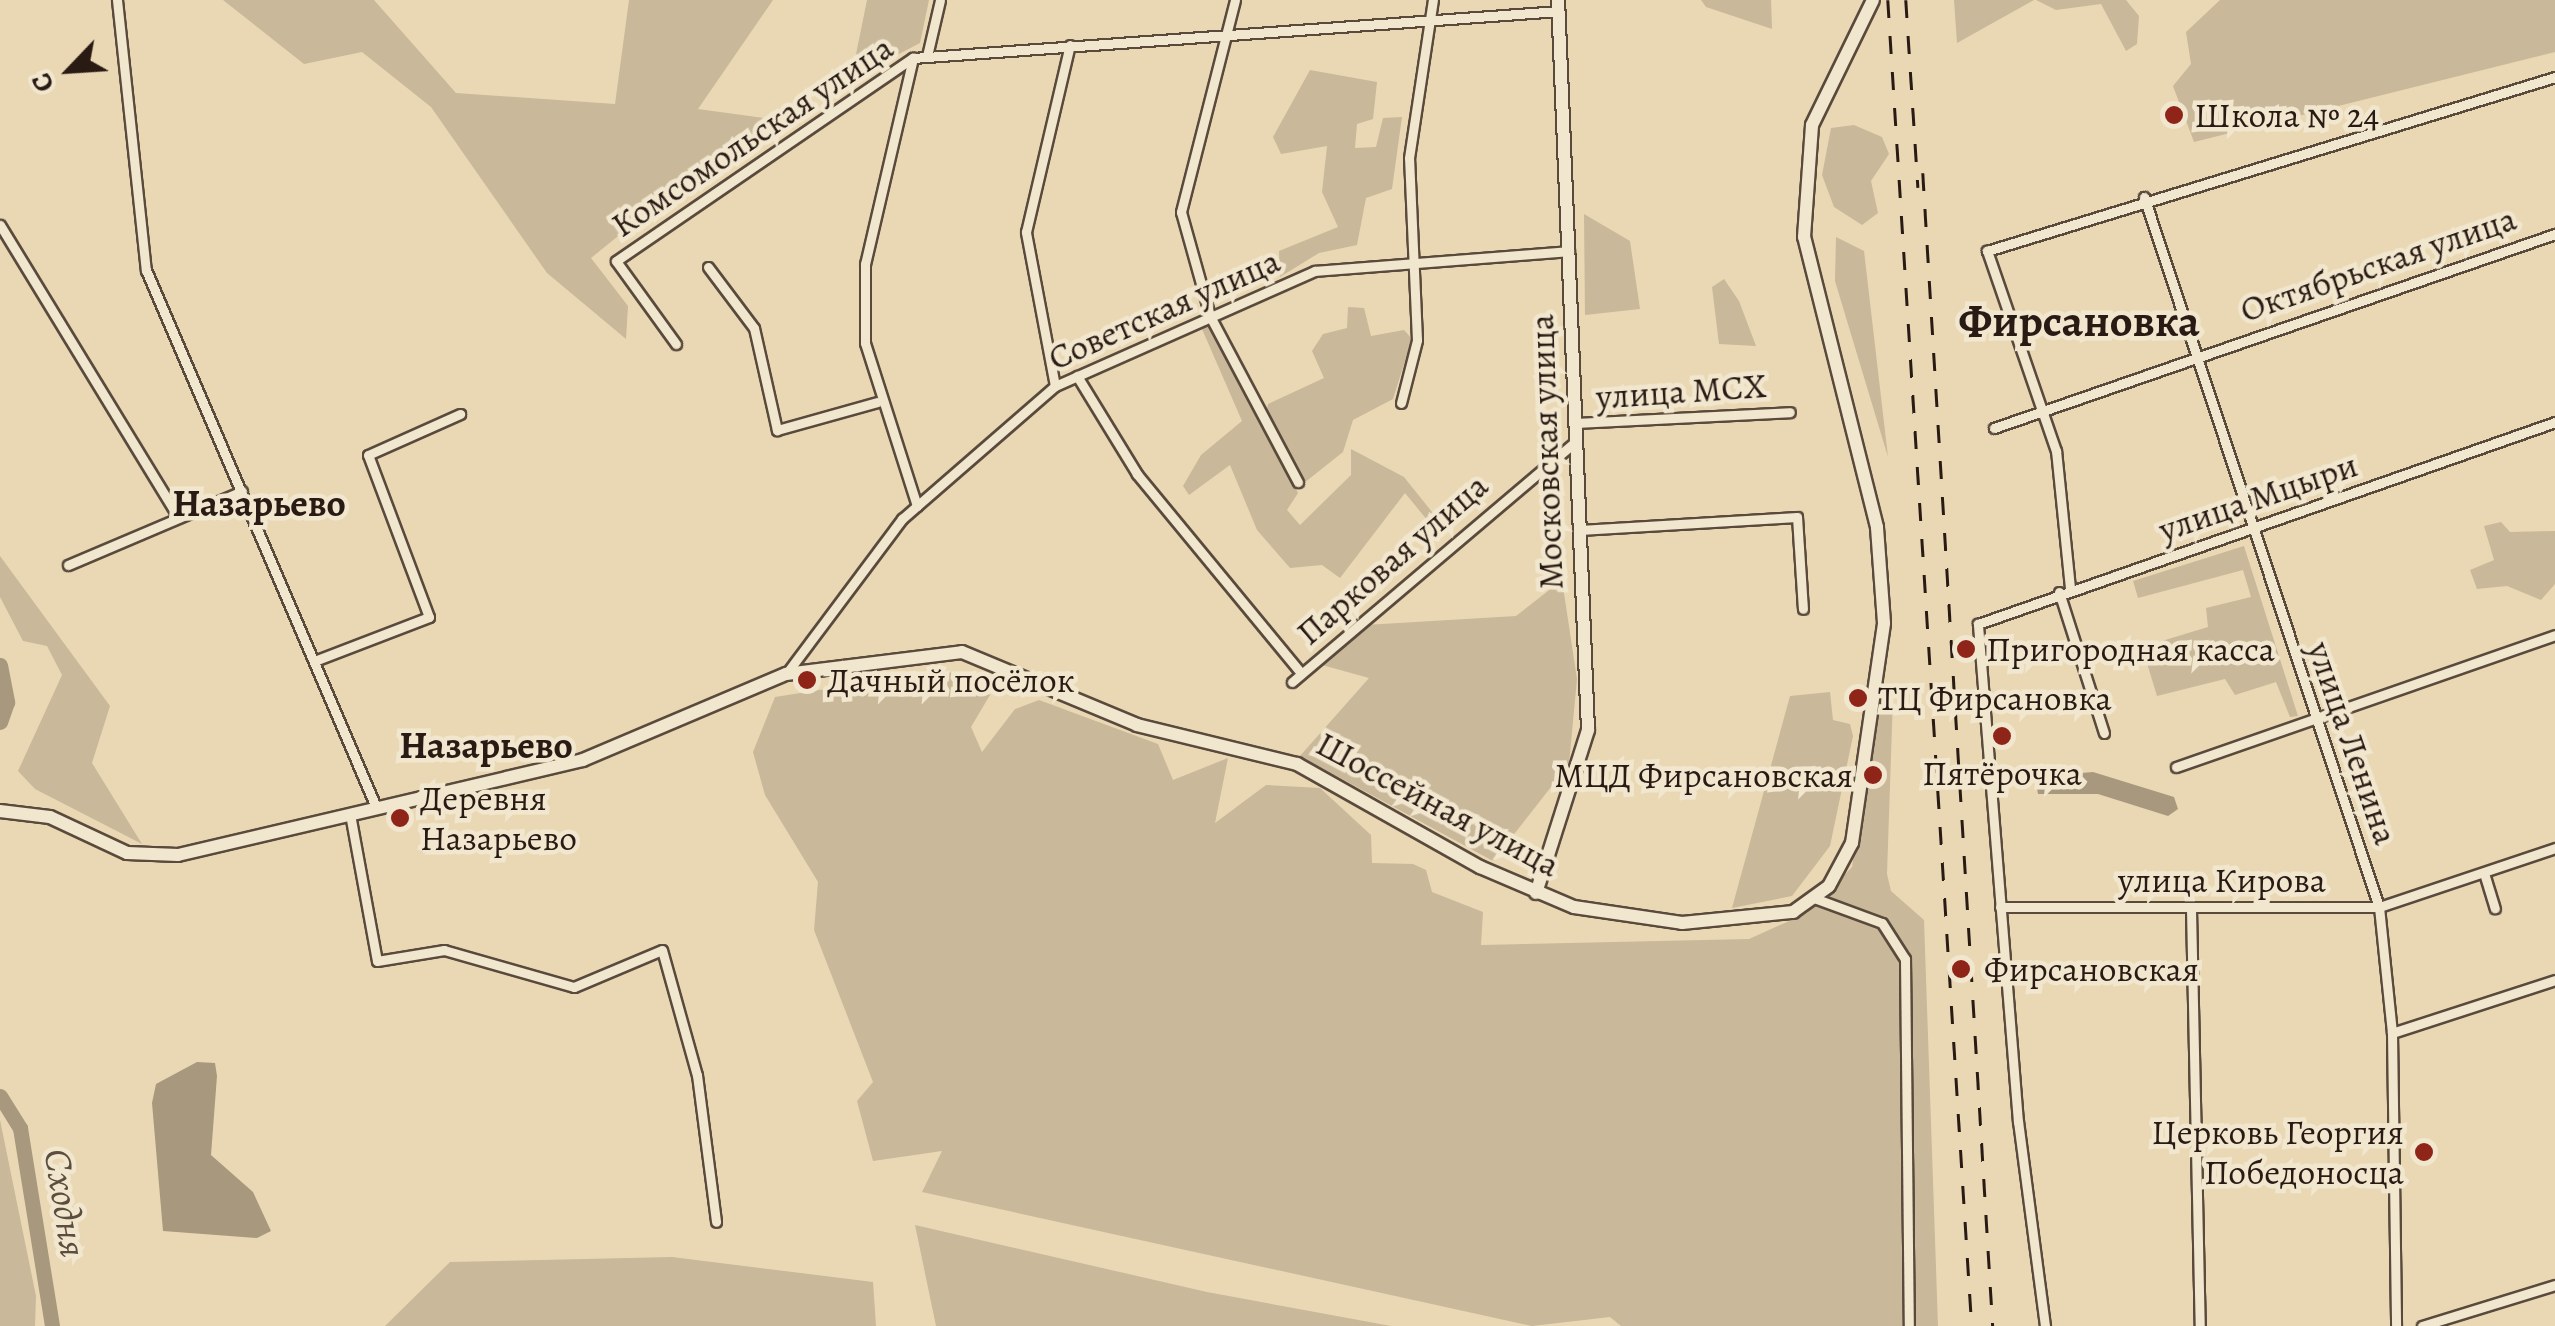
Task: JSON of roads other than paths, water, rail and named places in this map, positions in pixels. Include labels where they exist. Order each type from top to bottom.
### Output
[{"type":"street","points":[[117,0],[146,270],[317,660],[376,807]]},
{"type":"street","points":[[927,56],[940,0]]},
{"type":"street","points":[[1235,0],[1181,212],[1210,316],[1298,482]]},
{"type":"street","points":[[1401,403],[1417,340],[1409,158],[1433,0]]},
{"type":"street","points":[[1873,0],[1812,125],[1804,236],[1877,527],[1880,664],[1852,843],[1814,898],[1882,923],[1905,959],[1909,1326]]},
{"type":"street","name":"Комсомольская улица","points":[[676,344],[616,260],[913,58],[1432,19],[1558,5]]},
{"type":"street","name":"Московская улица","points":[[1536,893],[1585,762],[1580,530],[1558,5]]},
{"type":"street","points":[[1055,386],[1026,232],[1070,45]]},
{"type":"street","points":[[913,58],[865,264],[876,402],[917,506]]},
{"type":"street","points":[[2070,588],[2044,411],[1986,250],[2144,197],[2555,77]]},
{"type":"street","name":"улица Ленина","points":[[2144,197],[2379,907],[2392,1033],[2396,1326]]},
{"type":"street","points":[[0,225],[177,515]]},
{"type":"street","name":"Октябрьская улица","points":[[1994,428],[2555,234]]},
{"type":"street","name":"Советская улица","points":[[786,674],[797,648],[917,506],[1055,386],[1315,271],[1569,250]]},
{"type":"street","points":[[708,268],[754,328],[777,430],[876,402]]},
{"type":"street","points":[[1077,376],[1137,474],[1301,673]]},
{"type":"street","name":"улица МСХ","points":[[1575,423],[1790,412]]},
{"type":"street","points":[[317,660],[429,617],[368,454],[460,414]]},
{"type":"street","name":"улица Мцыри","points":[[2000,908],[1978,624],[2070,588],[2253,530],[2555,422]]},
{"type":"street","name":"Парковая улица","points":[[1292,682],[1576,440]]},
{"type":"street","points":[[68,564],[177,515],[242,491]]},
{"type":"street","points":[[1580,530],[1797,517],[1803,610]]},
{"type":"street","points":[[2059,592],[2104,733]]},
{"type":"street","points":[[2176,767],[2555,635]]},
{"type":"street","name":"Шоссейная улица","points":[[0,811],[50,817],[153,856],[295,827],[603,754],[685,709],[786,674],[962,652],[1137,726],[1258,750],[1536,893],[1600,914],[1682,924],[1778,917],[1814,898]]},
{"type":"street","points":[[350,814],[377,961],[444,950],[574,987],[662,950],[697,1075],[716,1222]]},
{"type":"street","name":"улица Кирова","points":[[2000,908],[2379,907],[2555,848]]},
{"type":"street","points":[[2484,874],[2494,908]]},
{"type":"street","points":[[2000,908],[2044,1326]]},
{"type":"street","points":[[2191,909],[2200,1326]]},
{"type":"street","points":[[2392,1033],[2555,980]]},
{"type":"street","points":[[2422,1326],[2555,1284]]},
{"type":"waterway","name":"Сходня","points":[[0,665],[7,702],[0,722]]},
{"type":"waterway","name":"Сходня","points":[[0,1096],[20,1128],[52,1326]]},
{"type":"railway","points":[[1888,0],[1972,1326]]},
{"type":"railway","points":[[1906,0],[1918,188]]},
{"type":"railway","points":[[1923,173],[1993,1326]]},
{"type":"place","name":"Школа № 24","points":[[2174,115]]},
{"type":"place","name":"Пригородная касса","points":[[1966,649]]},
{"type":"place","name":"Дачный посёлок","points":[[807,680]]},
{"type":"place","name":"ТЦ Фирсановка","points":[[1858,698]]},
{"type":"place","name":"Пятёрочка","points":[[2002,736]]},
{"type":"place","name":"МЦД Фирсановская","points":[[1873,775]]},
{"type":"place","name":"Деревня Назарьево","points":[[400,818]]},
{"type":"place","name":"Фирсановская","points":[[1961,969]]},
{"type":"place","name":"Церковь Георгия Победоносца","points":[[2424,1152]]},
{"type":"district","name":"Фирсановка","points":[[2079,322]]},
{"type":"district","name":"Назарьево","points":[[259,504]]},
{"type":"district","name":"Назарьево","points":[[486,746]]}]
